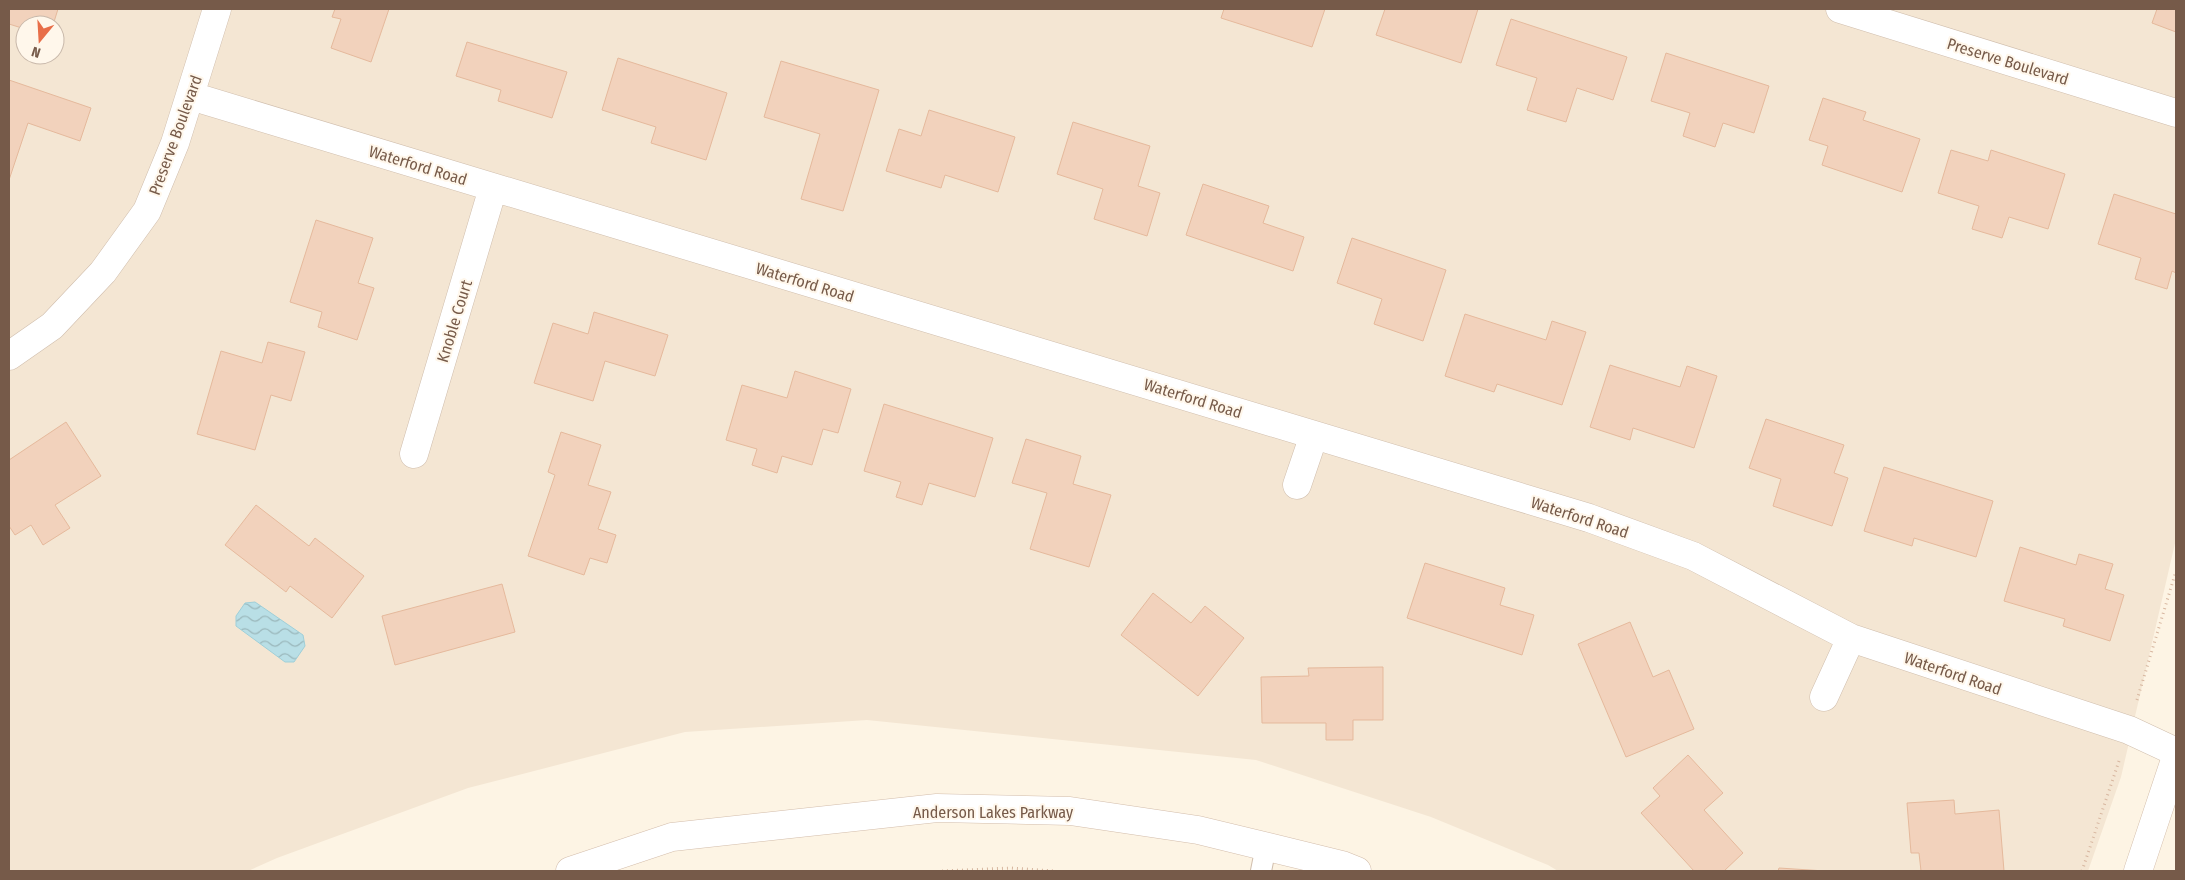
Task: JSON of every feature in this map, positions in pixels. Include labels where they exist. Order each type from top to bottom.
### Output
[{"type":"street","name":"Preserve Boulevard","points":[[9,356],[52,326],[103,272],[147,211],[175,143],[217,9]]},
{"type":"street","name":"Preserve Boulevard","points":[[1840,9],[2176,113]]},
{"type":"street","name":"Waterford Road","points":[[191,96],[1589,518],[1693,556],[1851,638],[2129,730],[2176,752]]},
{"type":"street","name":"Knoble Court","points":[[414,454],[494,188]]},
{"type":"street","points":[[1297,485],[1314,435]]},
{"type":"street","points":[[1824,697],[1851,638]]},
{"type":"street","points":[[2138,871],[2176,757]]},
{"type":"street","name":"Anderson Lakes Parkway","points":[[570,871],[672,837],[937,808],[1070,811],[1198,830],[1264,859],[1346,869]]},
{"type":"path","points":[[942,871],[1012,868],[1054,871]]},
{"type":"shaded area","points":[[9,9],[2176,9],[2176,539],[2121,777],[2088,871],[1558,871],[1548,865],[1431,817],[1256,760],[867,720],[685,732],[468,788],[277,858],[248,871],[9,871]]},
{"type":"water","points":[[255,602],[303,635],[305,646],[294,662],[285,662],[236,626],[236,616],[245,603]]},
{"type":"building","points":[[9,9],[58,9],[56,15],[15,15],[15,26],[9,24]]},
{"type":"building","points":[[335,9],[389,9],[371,62],[331,48],[341,19],[332,17]]},
{"type":"building","points":[[1224,9],[1325,9],[1312,47],[1221,18]]},
{"type":"building","points":[[1385,9],[1478,9],[1461,63],[1376,35]]},
{"type":"building","points":[[2157,9],[2176,9],[2176,32],[2152,23]]},
{"type":"building","points":[[1511,19],[1627,57],[1613,100],[1577,88],[1566,122],[1527,110],[1537,78],[1496,65]]},
{"type":"building","points":[[467,42],[567,72],[552,118],[498,101],[501,90],[456,76]]},
{"type":"building","points":[[1666,53],[1769,86],[1754,133],[1723,123],[1715,147],[1683,136],[1690,113],[1651,101]]},
{"type":"building","points":[[618,58],[727,93],[706,160],[651,143],[656,127],[602,110]]},
{"type":"building","points":[[781,61],[879,90],[843,211],[801,199],[820,134],[764,117]]},
{"type":"building","points":[[9,80],[91,108],[80,141],[28,123],[9,180]]},
{"type":"building","points":[[1823,98],[1866,112],[1863,120],[1920,139],[1902,192],[1822,165],[1828,146],[1809,140]]},
{"type":"building","points":[[929,110],[1015,137],[998,192],[945,175],[941,188],[886,171],[899,129],[921,136]]},
{"type":"building","points":[[1073,122],[1150,146],[1138,186],[1160,193],[1147,236],[1094,219],[1103,189],[1057,174]]},
{"type":"building","points":[[1951,150],[1988,161],[1991,150],[2065,174],[2048,229],[2009,217],[2002,238],[1972,229],[1979,206],[1938,193]]},
{"type":"building","points":[[1203,184],[1269,206],[1263,223],[1304,237],[1293,271],[1186,235]]},
{"type":"building","points":[[2114,194],[2176,214],[2176,273],[2172,271],[2167,289],[2135,279],[2141,258],[2098,244]]},
{"type":"building","points":[[316,220],[373,238],[358,283],[374,288],[357,340],[318,327],[322,312],[290,302]]},
{"type":"building","points":[[1352,238],[1446,270],[1423,341],[1374,324],[1382,299],[1337,283]]},
{"type":"building","points":[[594,312],[668,335],[655,376],[605,361],[593,401],[534,383],[553,323],[588,334]]},
{"type":"building","points":[[1465,314],[1546,340],[1552,321],[1586,332],[1562,405],[1497,384],[1494,392],[1445,376]]},
{"type":"building","points":[[268,342],[305,352],[291,401],[271,395],[255,450],[197,434],[221,351],[262,363]]},
{"type":"building","points":[[1610,365],[1680,387],[1687,366],[1717,376],[1694,448],[1633,428],[1630,440],[1590,427]]},
{"type":"building","points":[[795,371],[851,389],[838,433],[823,429],[812,465],[782,456],[777,473],[752,465],[757,449],[726,440],[742,385],[787,398]]},
{"type":"building","points":[[884,404],[993,438],[975,497],[929,483],[922,505],[896,497],[901,482],[864,471]]},
{"type":"building","points":[[1766,419],[1844,445],[1834,473],[1848,478],[1832,526],[1773,506],[1781,479],[1749,468]]},
{"type":"building","points":[[66,422],[101,476],[55,505],[70,528],[43,545],[31,525],[15,535],[9,526],[9,460]]},
{"type":"building","points":[[561,432],[601,445],[588,485],[611,492],[598,529],[616,535],[607,563],[590,558],[584,575],[528,556],[555,475],[548,472]]},
{"type":"building","points":[[1026,439],[1081,456],[1073,484],[1111,495],[1089,567],[1030,549],[1047,493],[1012,483]]},
{"type":"building","points":[[1884,467],[1993,501],[1976,557],[1914,538],[1912,546],[1864,531]]},
{"type":"building","points":[[256,505],[309,546],[315,538],[364,576],[332,618],[290,586],[286,592],[225,545]]},
{"type":"building","points":[[2020,547],[2076,565],[2079,554],[2113,564],[2105,589],[2124,595],[2110,641],[2063,626],[2065,619],[2004,601]]},
{"type":"building","points":[[1425,563],[1505,588],[1500,605],[1534,615],[1522,655],[1407,618]]},
{"type":"building","points":[[502,584],[515,632],[395,665],[382,616]]},
{"type":"building","points":[[1153,593],[1191,623],[1205,606],[1244,638],[1198,696],[1121,635]]},
{"type":"building","points":[[1630,622],[1653,677],[1669,670],[1694,729],[1626,757],[1578,644]]},
{"type":"building","points":[[1383,667],[1383,720],[1353,720],[1353,740],[1326,740],[1326,723],[1262,723],[1261,677],[1309,676],[1308,668]]},
{"type":"building","points":[[1688,755],[1723,793],[1704,810],[1743,853],[1724,871],[1694,871],[1641,813],[1660,796],[1653,788]]},
{"type":"building","points":[[1954,800],[1955,814],[1999,810],[2004,871],[1921,871],[1919,853],[1911,853],[1907,803]]},
{"type":"building","points":[[1779,868],[1825,871],[1778,871]]}]
